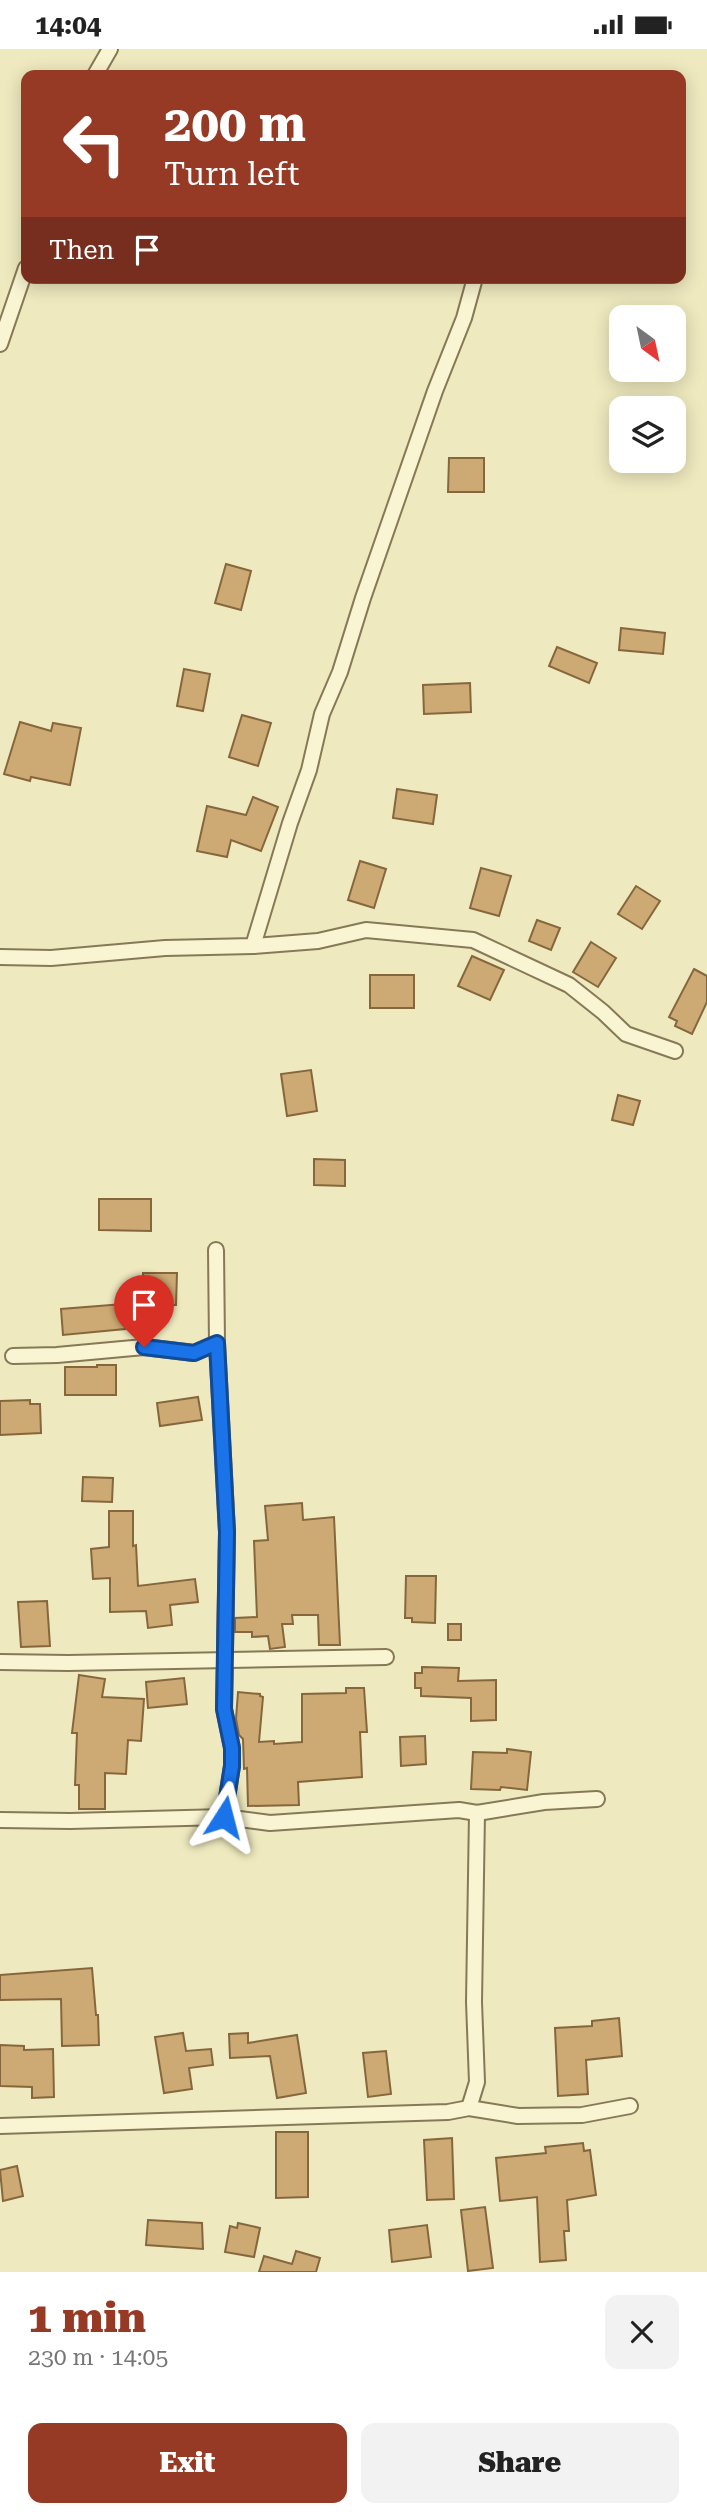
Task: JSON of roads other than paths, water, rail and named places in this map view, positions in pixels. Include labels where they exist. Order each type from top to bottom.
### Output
[{"type":"street","points":[[98,70],[110,49]]},
{"type":"street","points":[[0,344],[21,283]]},
{"type":"street","points":[[253,946],[309,770],[322,714],[340,672],[363,598],[435,391],[464,318],[473,284]]},
{"type":"street","points":[[0,957],[51,958],[165,948],[253,946],[318,941],[366,930],[473,940],[569,985],[625,1034],[675,1051]]},
{"type":"street","points":[[216,1250],[217,1343],[227,1532],[224,1709],[232,1748],[224,1817]]},
{"type":"street","points":[[13,1356],[144,1347],[194,1353],[217,1343]]},
{"type":"street","points":[[0,1663],[386,1657]]},
{"type":"street","points":[[0,1820],[224,1817],[270,1823],[459,1810],[477,1813],[544,1803],[597,1799]]},
{"type":"street","points":[[469,2108],[477,2083],[474,2002],[477,1813]]},
{"type":"street","points":[[0,2126],[448,2112],[469,2108],[518,2116],[582,2115],[630,2106]]}]
